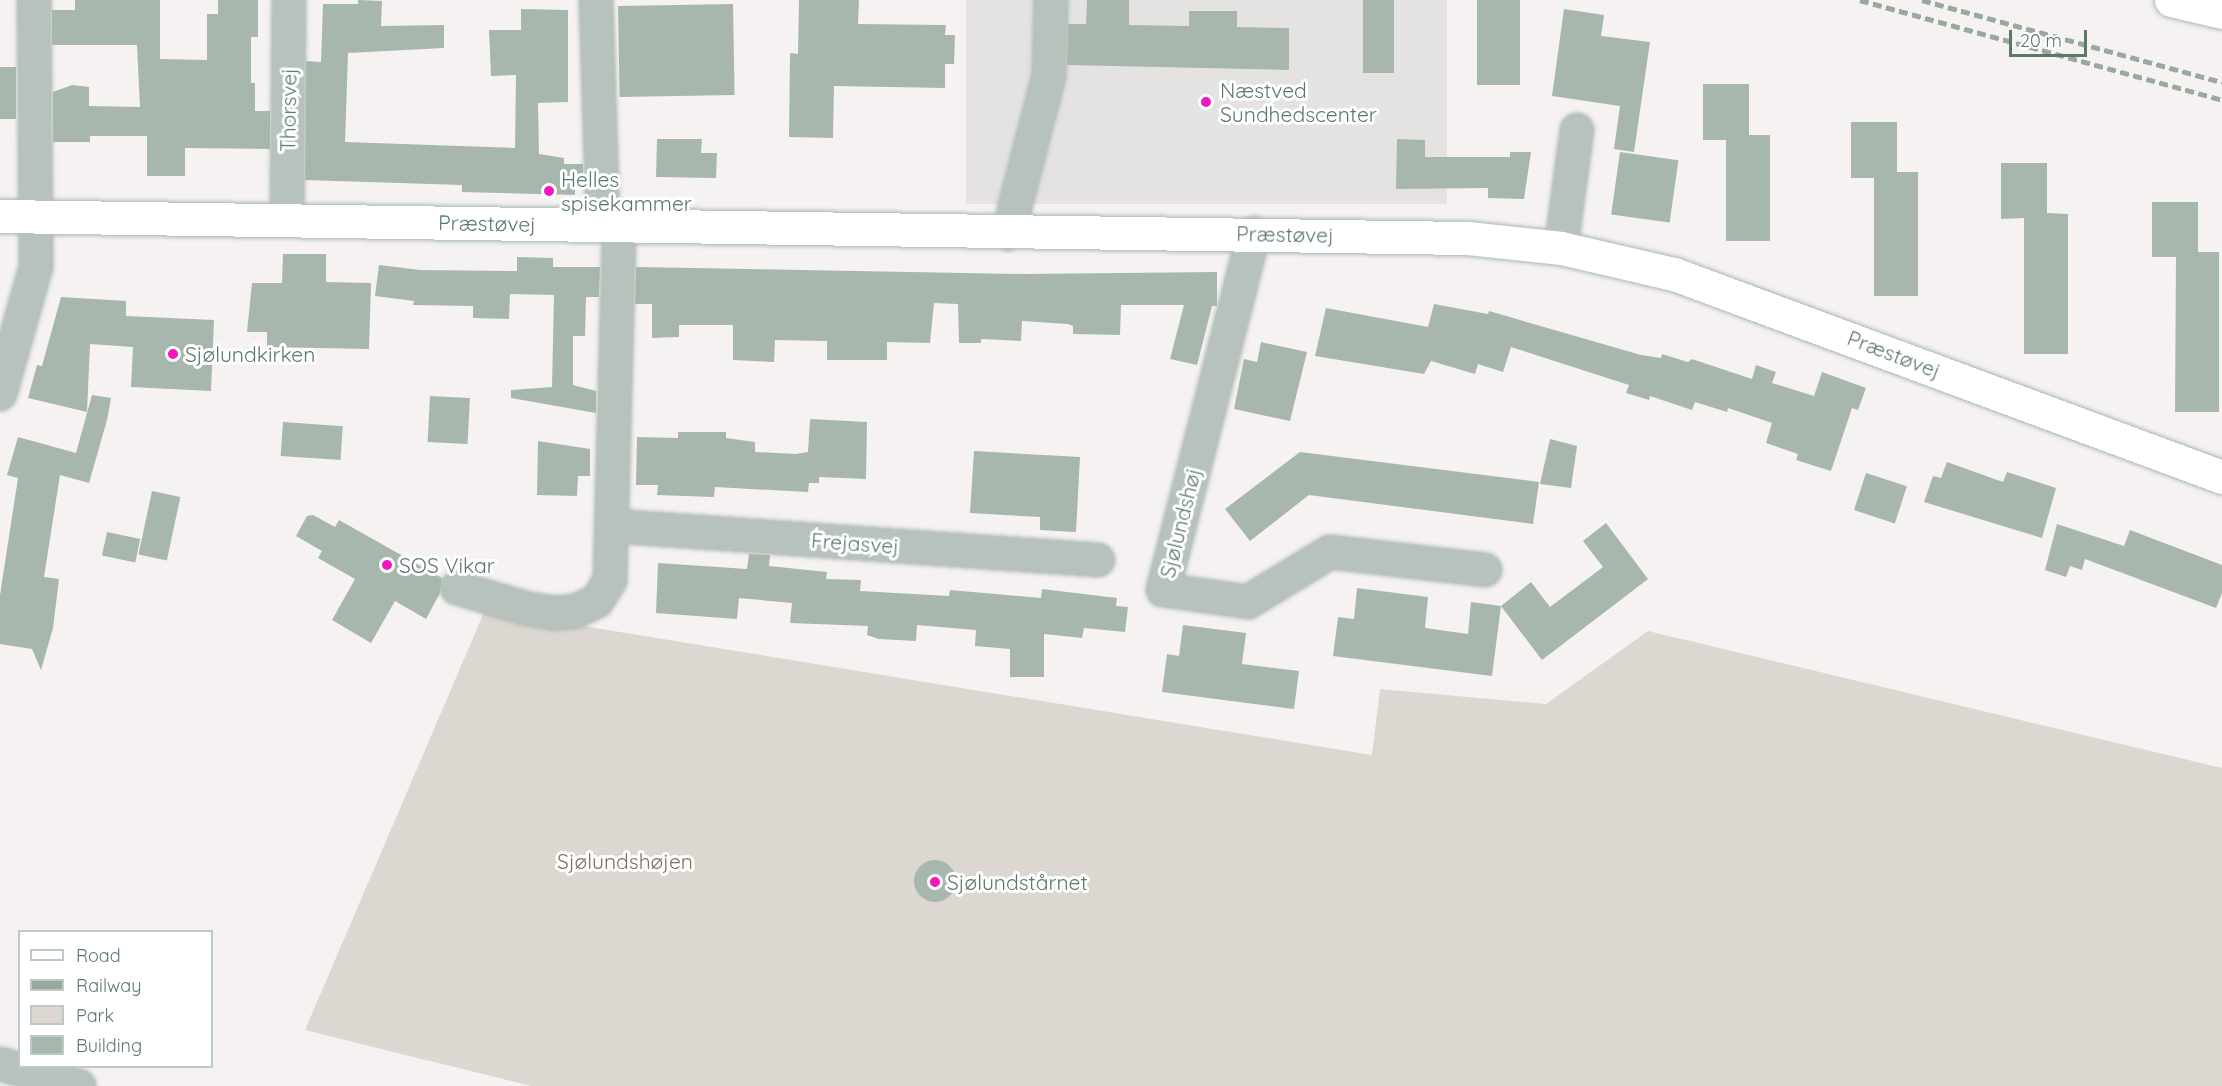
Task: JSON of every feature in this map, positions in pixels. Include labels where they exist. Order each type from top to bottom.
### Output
[{"type":"street","points":[[0,394],[36,267],[34,0]]},
{"type":"street","name":"Thorsvej","points":[[287,220],[289,0]]},
{"type":"street","points":[[457,588],[529,609],[576,611],[597,601],[610,580],[612,526],[611,225],[596,0]]},
{"type":"street","points":[[1008,234],[1049,75],[1051,0]]},
{"type":"street","points":[[2171,0],[2222,12]]},
{"type":"street","points":[[1561,248],[1577,130]]},
{"type":"street","name":"Præstøvej","points":[[0,216],[611,225],[1008,234],[1254,233],[1468,238],[1561,248],[1674,274],[2222,477]]},
{"type":"street","name":"Sjølundshøj","points":[[1254,233],[1163,590],[1248,602],[1330,552],[1485,570]]},
{"type":"street","name":"Frejasvej","points":[[612,526],[1098,560]]},
{"type":"street","points":[[0,1064],[79,1086]]},
{"type":"shaded area","name":"Næstved Sundhedscenter","points":[[966,0],[1447,0],[1447,204],[966,204]]},
{"type":"green space","name":"Sjølundshøjen","points":[[485,610],[1372,755],[1380,689],[1546,704],[1648,631],[2222,768],[2222,1086],[531,1086],[305,1030]]},
{"type":"building","points":[[75,0],[160,0],[160,59],[207,60],[207,14],[218,14],[218,0],[258,0],[258,37],[251,37],[251,83],[255,83],[255,111],[270,111],[270,149],[185,148],[185,176],[147,176],[147,136],[90,136],[90,142],[53,142],[53,92],[72,85],[89,87],[89,106],[140,107],[137,45],[52,45],[52,10],[75,10]]},
{"type":"building","points":[[358,0],[382,1],[381,26],[444,25],[444,48],[348,53],[345,142],[515,148],[516,75],[491,76],[489,30],[521,30],[521,9],[568,10],[568,102],[538,103],[539,154],[564,158],[564,164],[583,164],[583,186],[575,186],[575,195],[462,192],[462,185],[305,180],[306,61],[321,62],[323,4],[358,4]]},
{"type":"building","points":[[799,0],[859,0],[858,24],[946,25],[945,35],[955,35],[954,64],[945,64],[945,88],[834,86],[833,138],[789,137],[790,53],[798,54]]},
{"type":"building","points":[[1087,0],[1129,0],[1129,25],[1189,26],[1189,11],[1237,11],[1237,27],[1289,28],[1289,70],[1067,65],[1068,24],[1086,24]]},
{"type":"building","points":[[1363,0],[1394,0],[1394,73],[1363,73]]},
{"type":"building","points":[[1477,0],[1520,0],[1520,85],[1477,85]]},
{"type":"building","points":[[733,4],[735,95],[620,97],[618,6]]},
{"type":"building","points":[[1564,9],[1604,15],[1601,36],[1650,42],[1634,152],[1614,149],[1620,106],[1552,96]]},
{"type":"building","points":[[0,67],[16,67],[16,119],[0,119]]},
{"type":"building","points":[[1703,84],[1749,84],[1749,135],[1770,135],[1770,241],[1726,241],[1726,140],[1703,140]]},
{"type":"building","points":[[1851,122],[1897,122],[1897,172],[1918,172],[1918,296],[1874,296],[1874,178],[1851,178]]},
{"type":"building","points":[[657,139],[702,139],[701,153],[717,153],[716,178],[656,177]]},
{"type":"building","points":[[1397,139],[1425,140],[1425,157],[1510,157],[1510,152],[1531,152],[1524,199],[1488,198],[1488,188],[1396,189]]},
{"type":"building","points":[[1620,152],[1678,160],[1670,223],[1611,214]]},
{"type":"building","points":[[2001,163],[2047,163],[2047,213],[2068,214],[2068,354],[2024,354],[2024,218],[2001,219]]},
{"type":"building","points":[[2152,202],[2198,202],[2198,252],[2219,252],[2219,412],[2175,412],[2176,257],[2152,257]]},
{"type":"building","points":[[283,254],[326,254],[326,282],[371,283],[369,349],[267,347],[267,332],[247,332],[252,283],[282,283]]},
{"type":"building","points":[[517,257],[553,258],[553,267],[600,267],[599,297],[586,297],[585,336],[573,336],[573,385],[596,391],[596,413],[511,398],[511,390],[552,387],[554,295],[510,294],[509,319],[473,318],[473,306],[413,305],[414,301],[375,296],[379,265],[420,270],[517,271]]},
{"type":"building","points":[[636,267],[1024,274],[1217,272],[1217,306],[1212,306],[1197,365],[1170,359],[1184,305],[1121,305],[1120,335],[1073,334],[1073,326],[1068,324],[1022,321],[1021,341],[981,339],[981,343],[959,343],[958,304],[934,303],[930,343],[887,342],[887,360],[827,360],[827,341],[775,340],[774,362],[733,360],[733,325],[679,325],[679,337],[652,338],[652,304],[635,304]]},
{"type":"building","points":[[61,297],[126,301],[126,316],[214,320],[211,391],[131,387],[133,347],[90,344],[87,412],[28,398],[37,365],[42,366]]},
{"type":"building","points":[[1434,304],[1488,314],[1489,311],[1641,355],[1661,358],[1662,354],[1688,362],[1692,359],[1752,379],[1756,365],[1776,372],[1772,383],[1814,396],[1822,372],[1866,388],[1858,410],[1852,408],[1831,471],[1796,460],[1798,454],[1766,443],[1772,423],[1728,408],[1727,412],[1695,402],[1692,410],[1650,396],[1649,400],[1626,393],[1629,385],[1511,347],[1503,372],[1478,364],[1475,374],[1431,361],[1424,374],[1315,356],[1326,308],[1428,327]]},
{"type":"building","points":[[1261,342],[1307,352],[1290,421],[1234,409],[1244,359],[1257,362]]},
{"type":"building","points":[[92,395],[111,398],[107,420],[89,483],[60,475],[44,577],[59,579],[53,628],[41,670],[32,649],[0,644],[0,595],[18,478],[7,475],[18,437],[76,453]]},
{"type":"building","points":[[430,396],[470,398],[468,444],[428,442]]},
{"type":"building","points":[[810,419],[867,422],[866,479],[819,477],[819,483],[809,483],[808,492],[715,487],[714,497],[657,495],[658,485],[636,485],[637,437],[678,438],[678,432],[726,432],[726,438],[755,442],[755,452],[796,454],[808,452]]},
{"type":"building","points":[[283,422],[343,426],[340,460],[281,456]]},
{"type":"building","points":[[1550,439],[1577,446],[1571,488],[1540,484]]},
{"type":"building","points":[[538,441],[590,449],[590,476],[578,476],[577,496],[537,495]]},
{"type":"building","points":[[974,451],[1080,457],[1076,532],[1040,530],[1040,517],[970,513]]},
{"type":"building","points":[[1300,452],[1539,482],[1533,524],[1309,495],[1250,541],[1225,509]]},
{"type":"building","points":[[1947,462],[2003,482],[2007,472],[2056,488],[2042,538],[1924,502],[1933,476],[1941,478]]},
{"type":"building","points":[[1866,473],[1907,486],[1895,523],[1854,510]]},
{"type":"building","points":[[152,491],[180,497],[167,561],[138,555]]},
{"type":"building","points":[[313,515],[335,527],[339,520],[442,578],[440,593],[426,619],[395,601],[371,643],[332,620],[355,579],[318,558],[322,551],[296,536],[307,516]]},
{"type":"building","points":[[1606,523],[1648,579],[1542,660],[1501,606],[1531,582],[1550,607],[1603,567],[1583,541]]},
{"type":"building","points":[[2057,524],[2124,546],[2130,530],[2222,565],[2222,593],[2216,608],[2085,559],[2082,570],[2070,566],[2066,577],[2045,570]]},
{"type":"building","points":[[107,532],[140,539],[135,563],[102,555]]},
{"type":"building","points":[[749,554],[770,555],[769,566],[827,572],[826,579],[861,580],[860,591],[949,596],[950,590],[1041,598],[1042,589],[1117,598],[1116,606],[1128,607],[1125,632],[1084,628],[1082,638],[1044,634],[1044,677],[1010,677],[1010,649],[975,646],[976,630],[917,625],[916,641],[879,639],[867,635],[868,626],[790,623],[792,603],[739,598],[737,619],[656,613],[658,563],[747,569]]},
{"type":"building","points":[[1357,588],[1428,597],[1425,628],[1468,634],[1471,602],[1501,606],[1492,676],[1333,656],[1338,617],[1354,619]]},
{"type":"building","points":[[1183,625],[1246,633],[1242,664],[1299,671],[1294,709],[1162,692],[1167,654],[1179,656]]},
{"type":"building","name":"Sjølundstårnet","points":[[935,860],[950,866],[956,881],[950,896],[935,902],[920,896],[914,881],[920,866]]},
{"type":"railway","points":[[1860,0],[2222,100]]},
{"type":"railway","points":[[1922,0],[2222,82]]},
{"type":"place","name":"Næstved Sundhedscenter","points":[[1206,102]]},
{"type":"place","name":"Helles spisekammer","points":[[549,191]]},
{"type":"place","name":"Sjølundkirken","points":[[173,354]]},
{"type":"place","name":"SOS Vikar","points":[[387,565]]},
{"type":"place","name":"Sjølundstårnet","points":[[935,882]]}]
